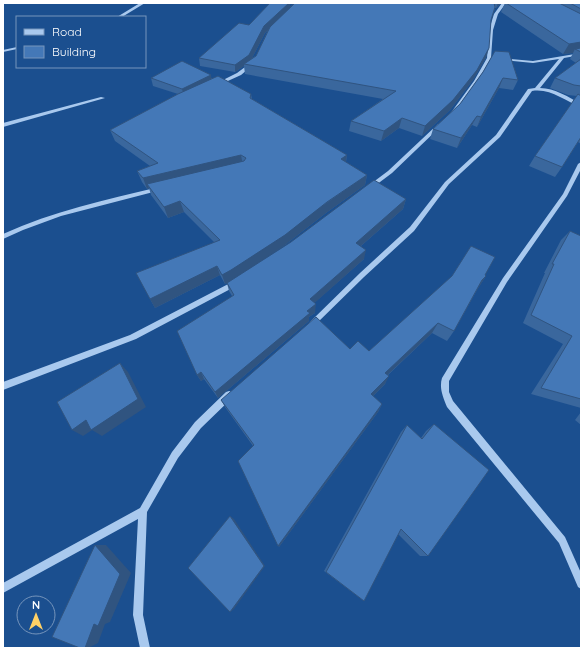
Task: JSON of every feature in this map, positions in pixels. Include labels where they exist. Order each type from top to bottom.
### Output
[{"type":"street","points":[[120,16],[143,3]]},
{"type":"street","points":[[447,118],[476,81],[489,58],[491,30],[496,14],[504,3]]},
{"type":"street","points":[[3,51],[16,48]]},
{"type":"street","points":[[489,58],[533,62],[581,54]]},
{"type":"street","points":[[212,87],[239,74],[253,64],[256,58]]},
{"type":"street","points":[[537,88],[562,58]]},
{"type":"street","points":[[305,330],[412,229],[447,183],[498,136],[530,90],[537,88],[548,90],[581,106]]},
{"type":"street","points":[[3,125],[103,98]]},
{"type":"street","points":[[366,190],[390,172],[441,123]]},
{"type":"street","points":[[581,164],[565,195],[501,287],[446,380],[445,392],[450,404],[562,540],[581,584]]},
{"type":"street","points":[[3,237],[23,227],[93,205],[168,187]]},
{"type":"street","points":[[3,386],[133,337],[242,279]]},
{"type":"street","points":[[145,648],[138,615],[143,511],[175,455],[198,425],[234,391]]},
{"type":"street","points":[[3,588],[143,511]]},
{"type":"building","points":[[270,3],[289,3],[264,26],[249,55],[235,65],[199,58],[239,23],[249,25]]},
{"type":"building","points":[[295,3],[494,3],[495,7],[491,20],[489,48],[477,70],[453,100],[425,126],[402,118],[384,131],[351,121],[396,91],[244,64],[256,56],[270,27]]},
{"type":"building","points":[[506,3],[559,3],[581,14],[581,42],[569,44]]},
{"type":"building","points":[[570,3],[581,3],[581,9]]},
{"type":"building","points":[[581,48],[581,52],[575,49]]},
{"type":"building","points":[[495,51],[509,52],[518,80],[503,78],[481,117],[477,116],[461,138],[433,129],[460,104],[483,72]]},
{"type":"building","points":[[581,59],[581,86],[555,78]]},
{"type":"building","points":[[182,61],[211,75],[182,89],[151,78]]},
{"type":"building","points":[[218,76],[251,94],[250,98],[347,155],[341,159],[367,175],[327,202],[285,235],[231,270],[222,275],[217,266],[150,299],[136,273],[220,240],[180,201],[164,207],[147,184],[244,161],[246,158],[241,155],[143,178],[137,171],[158,163],[110,130],[178,94]]},
{"type":"building","points":[[578,94],[581,96],[581,137],[562,167],[535,156]]},
{"type":"building","points":[[374,180],[406,199],[356,243],[366,250],[310,299],[316,304],[307,311],[310,313],[215,392],[201,372],[197,375],[177,331],[234,295],[227,283],[291,242]]},
{"type":"building","points":[[570,231],[581,236],[581,399],[541,388],[572,336],[531,315],[554,264],[552,264]]},
{"type":"building","points":[[471,246],[495,257],[485,275],[486,276],[482,280],[454,331],[438,323],[385,373],[389,376],[371,394],[382,404],[278,546],[238,461],[254,445],[221,400],[316,317],[350,349],[358,341],[369,351],[452,276]]},
{"type":"building","points":[[120,363],[138,399],[91,430],[86,420],[72,430],[57,402]]},
{"type":"building","points":[[434,424],[489,470],[428,556],[401,529],[364,601],[326,572],[407,425],[422,439]]},
{"type":"building","points":[[230,516],[264,566],[230,612],[188,568]]},
{"type":"building","points":[[95,545],[120,574],[98,626],[94,624],[85,648],[80,648],[52,637],[53,635],[56,635],[56,628]]}]
